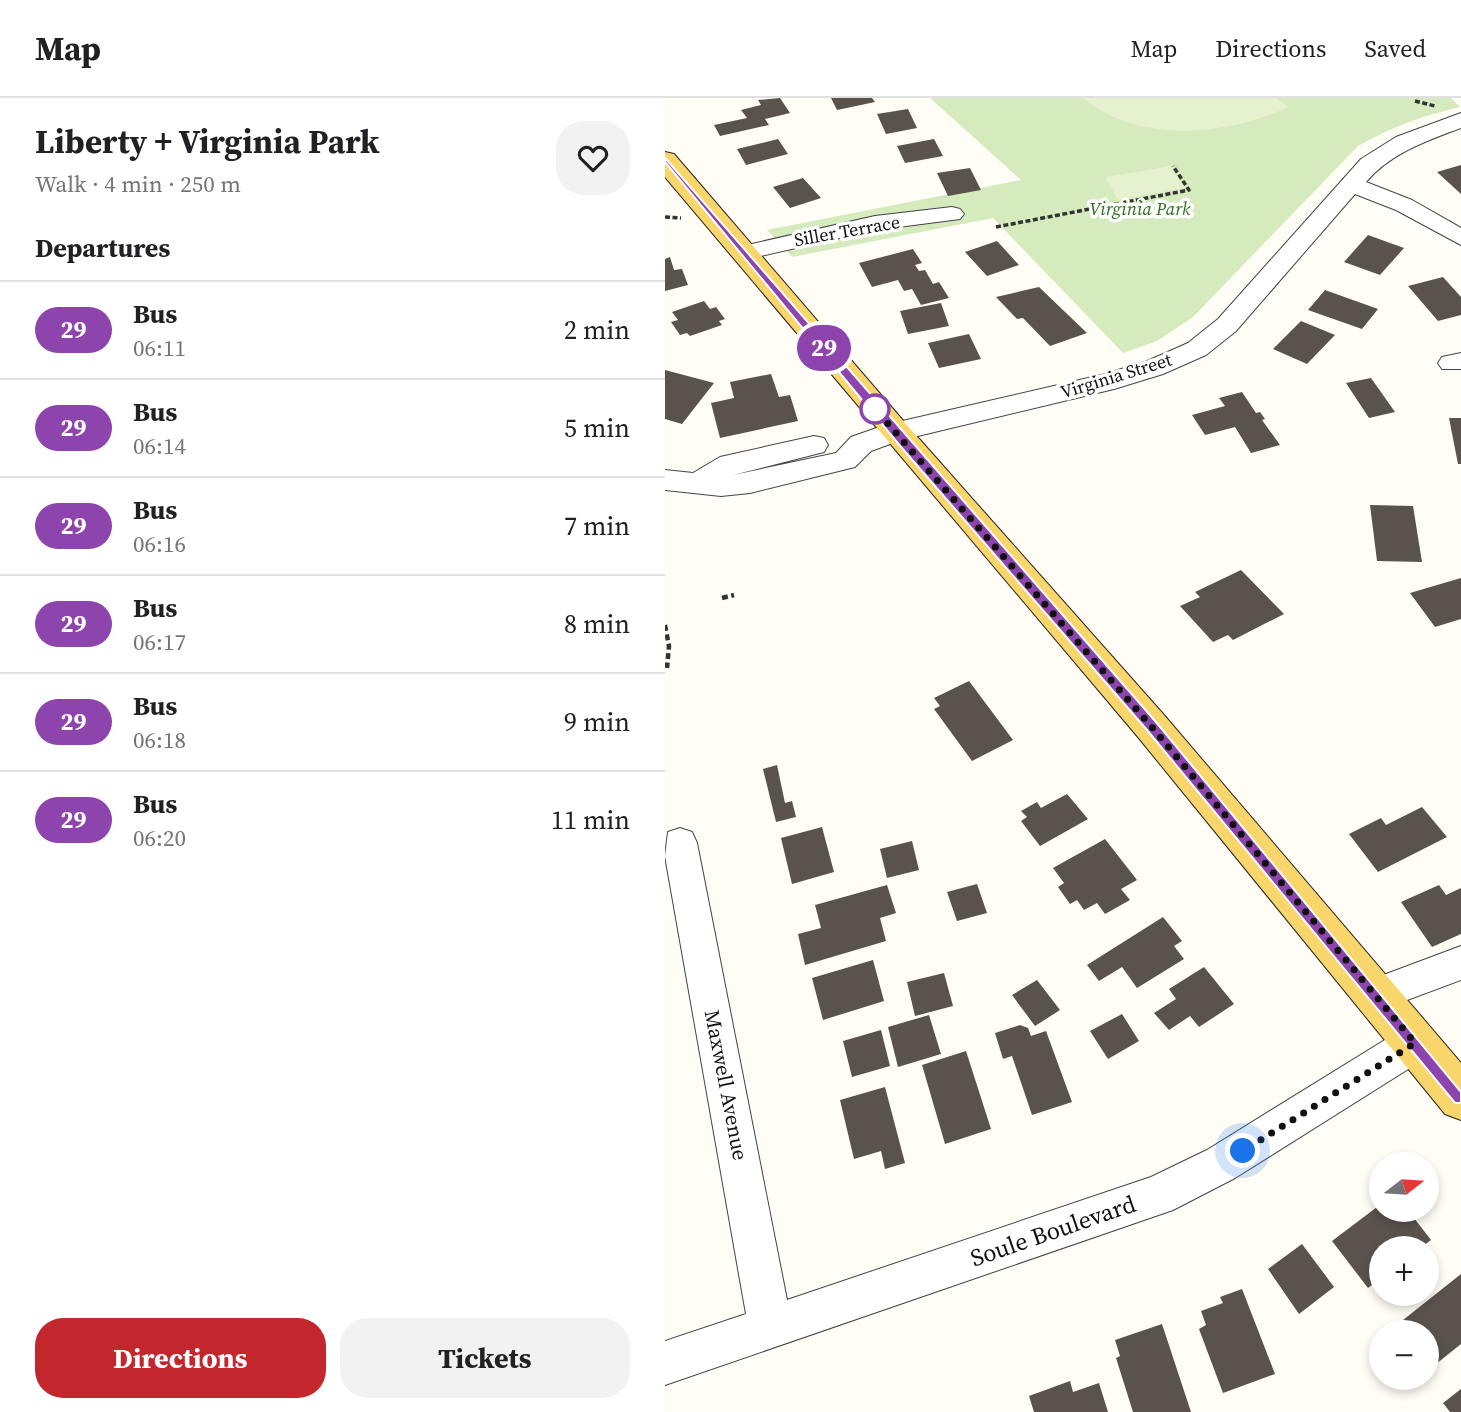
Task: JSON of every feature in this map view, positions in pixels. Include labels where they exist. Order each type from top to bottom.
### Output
[{"type":"main road","points":[[665,160],[895,432],[1151,726],[1461,1098]]},
{"type":"street","name":"Virginia Street","points":[[665,480],[721,486],[750,483],[845,460],[860,444],[895,432],[1105,383],[1154,368],[1197,349],[1227,325],[1370,164],[1404,142],[1461,120]]},
{"type":"street","points":[[1353,185],[1404,205],[1461,238]]},
{"type":"street","name":"Siller Terrace","points":[[743,253],[875,223],[952,214]]},
{"type":"street","name":"Maxwell Avenue","points":[[680,843],[760,1264],[769,1327]]},
{"type":"street","points":[[1375,995],[1461,963]]},
{"type":"street","name":"Soule Boulevard","points":[[665,1363],[1158,1195],[1221,1164],[1415,1043]]},
{"type":"path","points":[[996,227],[1189,190],[1173,166]]},
{"type":"path","points":[[665,217],[681,219]]},
{"type":"path","points":[[723,597],[734,595]]},
{"type":"path","points":[[665,625],[669,646],[665,676]]},
{"type":"green space","name":"Virginia Park","points":[[930,98],[1451,98],[1460,107],[1407,123],[1358,146],[1193,317],[1157,341],[1123,353],[993,218],[792,257],[767,230],[1021,180]]},
{"type":"green space","points":[[1083,98],[1276,98],[1289,107],[1238,124],[1184,131],[1131,123],[1106,113]]},
{"type":"green space","points":[[1171,166],[1185,188],[1118,200],[1105,177]]},
{"type":"building","points":[[780,98],[790,113],[765,119],[769,125],[720,136],[714,125],[747,118],[741,110],[761,105],[758,100]]},
{"type":"building","points":[[831,98],[872,98],[875,102],[837,110]]},
{"type":"building","points":[[908,109],[917,128],[886,134],[877,114]]},
{"type":"building","points":[[778,139],[788,154],[746,165],[737,149]]},
{"type":"building","points":[[934,139],[943,156],[905,163],[897,146]]},
{"type":"building","points":[[1461,165],[1461,194],[1437,172]]},
{"type":"building","points":[[970,168],[981,190],[948,196],[937,173]]},
{"type":"building","points":[[803,178],[821,198],[790,208],[773,187]]},
{"type":"building","points":[[1368,235],[1404,248],[1380,275],[1344,262]]},
{"type":"building","points":[[997,241],[1019,265],[987,276],[965,252]]},
{"type":"building","points":[[913,249],[922,263],[915,265],[919,271],[925,270],[933,284],[939,282],[949,298],[921,305],[912,289],[904,291],[898,280],[872,287],[859,263]]},
{"type":"building","points":[[670,257],[674,270],[682,269],[688,285],[665,291],[665,259]]},
{"type":"building","points":[[1443,277],[1461,297],[1461,315],[1438,321],[1408,286]]},
{"type":"building","points":[[1039,287],[1087,333],[1050,346],[1023,318],[1017,319],[996,297]]},
{"type":"building","points":[[1325,290],[1378,309],[1362,329],[1308,310]]},
{"type":"building","points":[[704,301],[710,309],[716,307],[725,319],[719,321],[722,325],[690,336],[687,333],[680,335],[671,322],[678,320],[672,312]]},
{"type":"building","points":[[941,303],[949,326],[908,334],[900,311]]},
{"type":"building","points":[[1301,321],[1335,335],[1307,364],[1273,349]]},
{"type":"building","points":[[969,334],[981,359],[939,368],[928,343]]},
{"type":"building","points":[[665,370],[714,383],[682,424],[665,419]]},
{"type":"building","points":[[771,374],[779,397],[790,395],[798,421],[720,438],[711,403],[734,398],[730,382]]},
{"type":"building","points":[[1371,378],[1395,412],[1369,418],[1346,383]]},
{"type":"building","points":[[1242,392],[1256,413],[1260,412],[1265,419],[1262,420],[1280,445],[1251,453],[1235,427],[1205,435],[1192,415],[1225,406],[1219,398]]},
{"type":"building","points":[[1449,418],[1461,418],[1461,464],[1458,464]]},
{"type":"building","points":[[1370,505],[1413,506],[1422,562],[1377,561]]},
{"type":"building","points":[[1241,570],[1284,614],[1233,640],[1228,635],[1213,642],[1180,606],[1200,597],[1195,592]]},
{"type":"building","points":[[1461,578],[1461,619],[1435,627],[1410,593]]},
{"type":"building","points":[[969,681],[1013,740],[972,761],[934,709],[940,706],[934,698]]},
{"type":"building","points":[[777,765],[785,803],[792,801],[796,817],[776,822],[763,769]]},
{"type":"building","points":[[1067,794],[1088,819],[1040,846],[1021,821],[1027,817],[1021,811],[1037,802],[1041,808]]},
{"type":"building","points":[[1422,807],[1447,837],[1378,872],[1349,834],[1381,818],[1386,825]]},
{"type":"building","points":[[822,827],[834,872],[792,884],[781,838]]},
{"type":"building","points":[[1105,839],[1137,880],[1121,889],[1130,900],[1105,914],[1097,903],[1084,910],[1077,900],[1070,904],[1058,887],[1064,883],[1053,868]]},
{"type":"building","points":[[912,841],[919,870],[887,878],[880,849]]},
{"type":"building","points":[[977,884],[987,913],[957,921],[947,892]]},
{"type":"building","points":[[887,885],[896,913],[880,918],[886,941],[805,965],[798,934],[821,928],[815,905]]},
{"type":"building","points":[[1439,885],[1446,895],[1461,888],[1461,934],[1432,947],[1401,902]]},
{"type":"building","points":[[1163,917],[1182,941],[1174,946],[1184,959],[1137,988],[1122,967],[1099,981],[1087,965]]},
{"type":"building","points":[[873,960],[884,1001],[823,1020],[812,978]]},
{"type":"building","points":[[1204,967],[1234,1004],[1199,1027],[1190,1016],[1169,1030],[1154,1013],[1176,999],[1169,989]]},
{"type":"building","points":[[944,973],[953,1006],[915,1016],[907,982]]},
{"type":"building","points":[[1037,980],[1060,1010],[1035,1026],[1012,995]]},
{"type":"building","points":[[1122,1014],[1139,1041],[1108,1059],[1090,1031]]},
{"type":"building","points":[[929,1015],[941,1054],[898,1067],[888,1027]]},
{"type":"building","points":[[1020,1025],[1028,1028],[1031,1036],[1046,1031],[1072,1102],[1032,1115],[1012,1056],[1003,1059],[995,1033]]},
{"type":"building","points":[[881,1030],[890,1066],[852,1077],[843,1041]]},
{"type":"building","points":[[966,1051],[991,1129],[945,1144],[922,1065]]},
{"type":"building","points":[[885,1087],[905,1163],[885,1169],[881,1151],[854,1159],[840,1100]]},
{"type":"building","points":[[1369,1213],[1369,1222],[1417,1222],[1428,1236],[1369,1236],[1368,1288],[1332,1241]]},
{"type":"building","points":[[1302,1244],[1334,1287],[1299,1314],[1268,1269]]},
{"type":"building","points":[[1461,1274],[1461,1344],[1439,1362],[1439,1320],[1403,1320],[1421,1306],[1439,1306],[1439,1291]]},
{"type":"building","points":[[1242,1289],[1275,1374],[1223,1393],[1199,1329],[1206,1325],[1201,1311],[1223,1303],[1220,1297]]},
{"type":"building","points":[[1162,1324],[1191,1412],[1133,1412],[1116,1358],[1120,1356],[1115,1340]]},
{"type":"building","points":[[1070,1381],[1073,1392],[1099,1383],[1108,1412],[1034,1412],[1029,1396]]},
{"type":"building","points":[[1461,1389],[1461,1412],[1450,1412],[1443,1403]]},
{"type":"bus line","name":"29","points":[[665,160],[905,444],[1151,726],[1461,1098]]},
{"type":"route","points":[[875,409],[869,402],[1151,726],[1415,1043],[1243,1151]]}]
